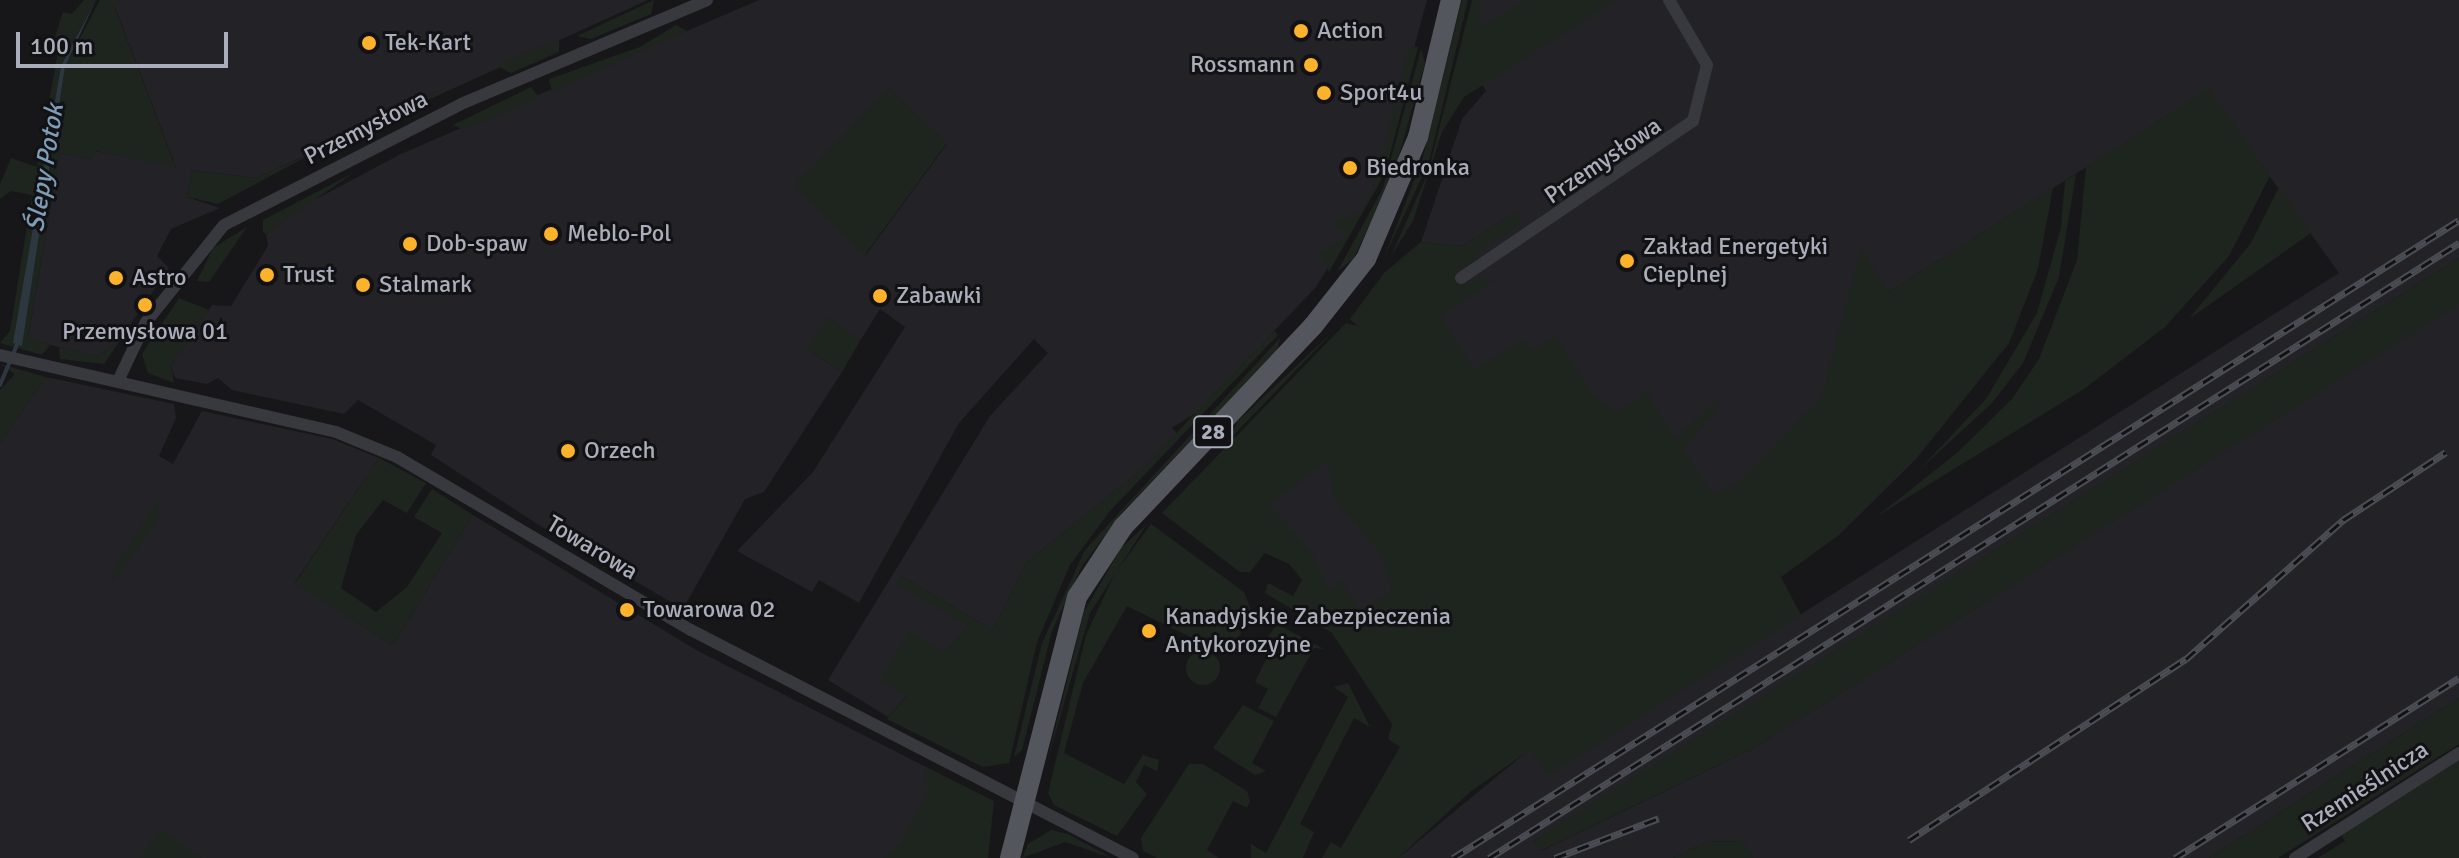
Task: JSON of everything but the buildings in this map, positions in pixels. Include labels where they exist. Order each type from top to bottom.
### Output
[{"type":"main road","name":"28","points":[[1010,858],[1065,627],[1096,564],[1313,326],[1372,249],[1418,137],[1451,0]]},
{"type":"street","name":"Przemysłowa","points":[[118,381],[146,322],[219,228],[461,104],[707,0]]},
{"type":"street","name":"Przemysłowa","points":[[1461,278],[1693,121],[1707,65],[1669,0]]},
{"type":"street","name":"Towarowa","points":[[0,355],[336,432],[397,457],[691,630],[1133,858]]},
{"type":"street","name":"Rzemieślnicza","points":[[2295,858],[2459,753]]},
{"type":"shaded area","points":[[84,0],[96,0],[61,66],[14,343],[22,345],[65,67],[100,0],[121,0],[115,8],[176,168],[96,151],[92,160],[60,153],[28,338],[50,345],[42,355],[0,343],[10,331],[32,195],[11,191],[0,199],[0,184],[11,158],[37,167],[60,41],[54,39],[63,12],[72,14]]},
{"type":"shaded area","points":[[121,0],[648,0],[256,178],[192,170],[187,197],[220,208],[171,229],[157,256],[169,268],[116,343],[97,357],[28,339],[60,153],[92,160],[95,151],[176,167],[115,7]]},
{"type":"shaded area","points":[[654,0],[651,14],[591,39],[577,36]]},
{"type":"shaded area","points":[[759,0],[1427,0],[1376,189],[1316,287],[1197,412],[1172,428],[1177,433],[1140,471],[1026,563],[993,630],[901,576],[968,626],[888,717],[828,680],[990,416],[1048,353],[1034,339],[959,423],[859,603],[819,580],[812,592],[737,551],[813,472],[905,327],[880,309],[860,341],[833,323],[807,349],[842,372],[764,492],[745,499],[683,609],[542,527],[431,455],[436,445],[358,400],[344,414],[232,390],[218,378],[207,384],[175,378],[171,366],[212,305],[231,306],[268,246],[266,234],[305,205],[401,154]],"holes":[[[890,89],[947,144],[865,256]]]},
{"type":"shaded area","points":[[1462,0],[1468,0],[1429,162],[1383,260],[1422,161]]},
{"type":"shaded area","points":[[1472,0],[1479,0],[1481,26],[1528,0],[1617,0],[1464,97],[1442,132],[1413,221],[1391,256],[1428,173]]},
{"type":"shaded area","points":[[1478,0],[2459,0],[2459,258],[1534,841],[1541,851],[1754,748],[2459,303],[2459,698],[2209,858],[1753,858],[1742,841],[1706,842],[1673,858],[1398,858],[1523,755],[1427,760],[1222,454],[1358,327],[1518,211],[1462,246],[1421,242],[1462,119],[1486,91],[1480,81],[1469,89]],"holes":[[[2208,90],[2339,273],[1549,774],[1531,750],[1917,337],[1889,292]]]},
{"type":"shaded area","points":[[676,25],[687,31],[552,92],[549,79],[640,47]]},
{"type":"shaded area","points":[[559,39],[559,52],[511,73],[496,65]]},
{"type":"shaded area","points":[[1409,46],[1418,47],[1385,173],[1329,272],[1320,254],[1348,235],[1332,222],[1361,211],[1375,184]]},
{"type":"shaded area","points":[[1421,49],[1425,63],[1392,180],[1353,259],[1337,272],[1383,188]]},
{"type":"shaded area","points":[[446,87],[348,148],[334,137]]},
{"type":"shaded area","points":[[531,87],[540,98],[464,130],[453,125]]},
{"type":"shaded area","points":[[889,88],[947,143],[864,256],[794,186]]},
{"type":"shaded area","points":[[2209,89],[2270,176],[2229,256],[2165,327],[2084,389],[1876,517],[1958,452],[2012,399],[2039,359],[2077,260],[2086,167]]},
{"type":"shaded area","points":[[319,150],[218,204],[187,197],[192,170],[256,178]]},
{"type":"shaded area","points":[[353,173],[266,234],[263,232],[263,220]]},
{"type":"shaded area","points":[[2076,174],[2059,277],[2023,363],[1992,403],[1918,471],[1986,399],[2037,313],[2061,227],[2065,181]]},
{"type":"shaded area","points":[[2279,187],[2311,233],[2189,319],[2251,243]]},
{"type":"shaded area","points":[[2053,188],[2038,269],[2009,343],[1916,459],[1839,535],[1781,577],[1801,615],[1549,775],[1530,750],[1470,792],[1398,858],[1322,858],[1331,842],[1341,848],[1400,747],[1388,739],[1392,724],[1332,633],[1265,593],[1268,583],[1293,596],[1302,580],[1289,564],[1265,553],[1250,572],[1240,572],[1162,513],[1346,323],[1357,326],[1350,319],[1384,273],[1421,242],[1462,246],[1518,211],[1521,224],[1477,253],[1480,261],[1466,280],[1494,281],[1440,316],[1474,370],[1521,341],[1533,350],[1555,336],[1592,394],[1616,412],[1653,389],[1650,399],[1675,439],[1720,397],[1719,409],[1682,449],[1713,495],[1738,483],[1822,397],[1861,248],[1889,292]],"holes":[[[1327,461],[1336,501],[1383,557],[1392,592],[1360,610],[1341,581],[1330,591],[1311,551],[1269,505]]]},
{"type":"shaded area","points":[[247,227],[209,282],[197,281],[213,248]]},
{"type":"shaded area","points":[[2459,258],[2459,304],[1754,748],[1540,851],[1534,840]]},
{"type":"shaded area","points":[[169,268],[104,364],[60,359],[59,347],[97,357],[116,343]]},
{"type":"shaded area","points":[[179,298],[209,310],[171,366],[174,383],[148,373],[142,354]]},
{"type":"shaded area","points":[[829,317],[860,341],[842,372],[807,349]]},
{"type":"shaded area","points":[[1274,331],[1278,335],[1110,511],[1070,565],[1037,642],[1009,763],[983,767],[887,719],[906,697],[880,680],[910,632],[944,653],[968,626],[896,584],[901,576],[993,630],[1026,563],[1140,471]]},
{"type":"shaded area","points":[[1329,335],[1327,338],[1228,441],[1238,421]]},
{"type":"shaded area","points":[[1280,338],[1277,351],[1125,509],[1082,566],[1052,631],[1022,750],[1014,757],[1042,643],[1085,550]]},
{"type":"shaded area","points":[[0,364],[46,377],[0,443],[0,390],[15,374]]},
{"type":"shaded area","points":[[46,377],[174,404],[176,418],[159,456],[173,464],[202,411],[332,439],[379,458],[295,582],[393,645],[473,515],[698,651],[940,774],[984,858],[0,858],[0,443]]},
{"type":"shaded area","points":[[379,458],[426,483],[407,513],[383,500],[356,535],[341,588],[376,612],[407,587],[442,533],[414,517],[432,489],[473,515],[393,645],[295,583]]},
{"type":"shaded area","points":[[158,500],[159,517],[113,582],[110,576]]},
{"type":"shaded area","points":[[1147,524],[1090,613],[1046,766],[1084,612],[1121,548]]},
{"type":"shaded area","points":[[1151,524],[1244,592],[1253,615],[1227,655],[1127,606],[1083,683],[1064,753],[1124,784],[1143,755],[1159,760],[1157,771],[1144,765],[1136,782],[1147,794],[1117,836],[1054,805],[1048,793],[1086,635],[1114,575]]},
{"type":"shaded area","points":[[1277,624],[1324,649],[1314,648],[1276,717],[1258,708],[1268,689],[1255,682],[1271,649],[1263,644]]},
{"type":"shaded area","points":[[1203,651],[1215,656],[1220,668],[1215,680],[1203,685],[1191,680],[1186,668],[1191,656]]},
{"type":"shaded area","points":[[1348,683],[1370,727],[1354,718],[1300,824],[1314,832],[1303,858],[1251,858],[1251,844],[1266,853],[1348,697],[1334,687]]},
{"type":"shaded area","points":[[2459,698],[2459,744],[2278,858],[2209,858]]},
{"type":"shaded area","points":[[1243,705],[1274,721],[1252,763],[1266,771],[1255,775],[1213,748]]},
{"type":"shaded area","points":[[2459,760],[2459,858],[2318,858],[2345,841],[2341,835]]},
{"type":"shaded area","points":[[1189,764],[1203,764],[1247,791],[1250,801],[1247,808],[1233,801],[1207,850],[1219,858],[1158,858],[1143,851],[1141,838]]},
{"type":"shaded area","points":[[930,769],[994,801],[988,858],[882,858],[901,843],[930,788],[922,778]]},
{"type":"shaded area","points":[[161,830],[196,855],[202,858],[141,858]]},
{"type":"shaded area","points":[[1051,830],[1068,834],[1112,858],[1065,842],[1022,858],[1028,844]]},
{"type":"shaded area","points":[[1743,841],[1753,858],[1673,858],[1706,842]]},
{"type":"water","name":"Ślepy Potok","points":[[96,0],[65,67],[22,346],[13,343],[61,66]]},
{"type":"waterway","points":[[0,385],[19,340]]},
{"type":"railway","points":[[1453,858],[2459,220]]},
{"type":"railway","points":[[1489,858],[2459,243]]},
{"type":"railway","points":[[1909,840],[2186,659],[2343,520],[2446,452]]},
{"type":"railway","points":[[2175,858],[2459,678]]},
{"type":"railway","points":[[1555,858],[1659,818]]},
{"type":"place","name":"Action","points":[[1301,31]]},
{"type":"place","name":"Tek-Kart","points":[[369,43]]},
{"type":"place","name":"Rossmann","points":[[1311,65]]},
{"type":"place","name":"Sport4u","points":[[1324,93]]},
{"type":"place","name":"Biedronka","points":[[1350,168]]},
{"type":"place","name":"Meblo-Pol","points":[[551,234]]},
{"type":"place","name":"Dob-spaw","points":[[410,244]]},
{"type":"place","name":"Zakład Energetyki Cieplnej","points":[[1627,261]]},
{"type":"place","name":"Trust","points":[[267,275]]},
{"type":"place","name":"Astro","points":[[116,278]]},
{"type":"place","name":"Stalmark","points":[[363,285]]},
{"type":"place","name":"Zabawki","points":[[880,296]]},
{"type":"place","name":"Przemysłowa 01","points":[[145,305]]},
{"type":"place","name":"Orzech","points":[[568,451]]},
{"type":"place","name":"Towarowa 02","points":[[627,610]]},
{"type":"place","name":"Kanadyjskie Zabezpieczenia Antykorozyjne","points":[[1149,631]]}]
